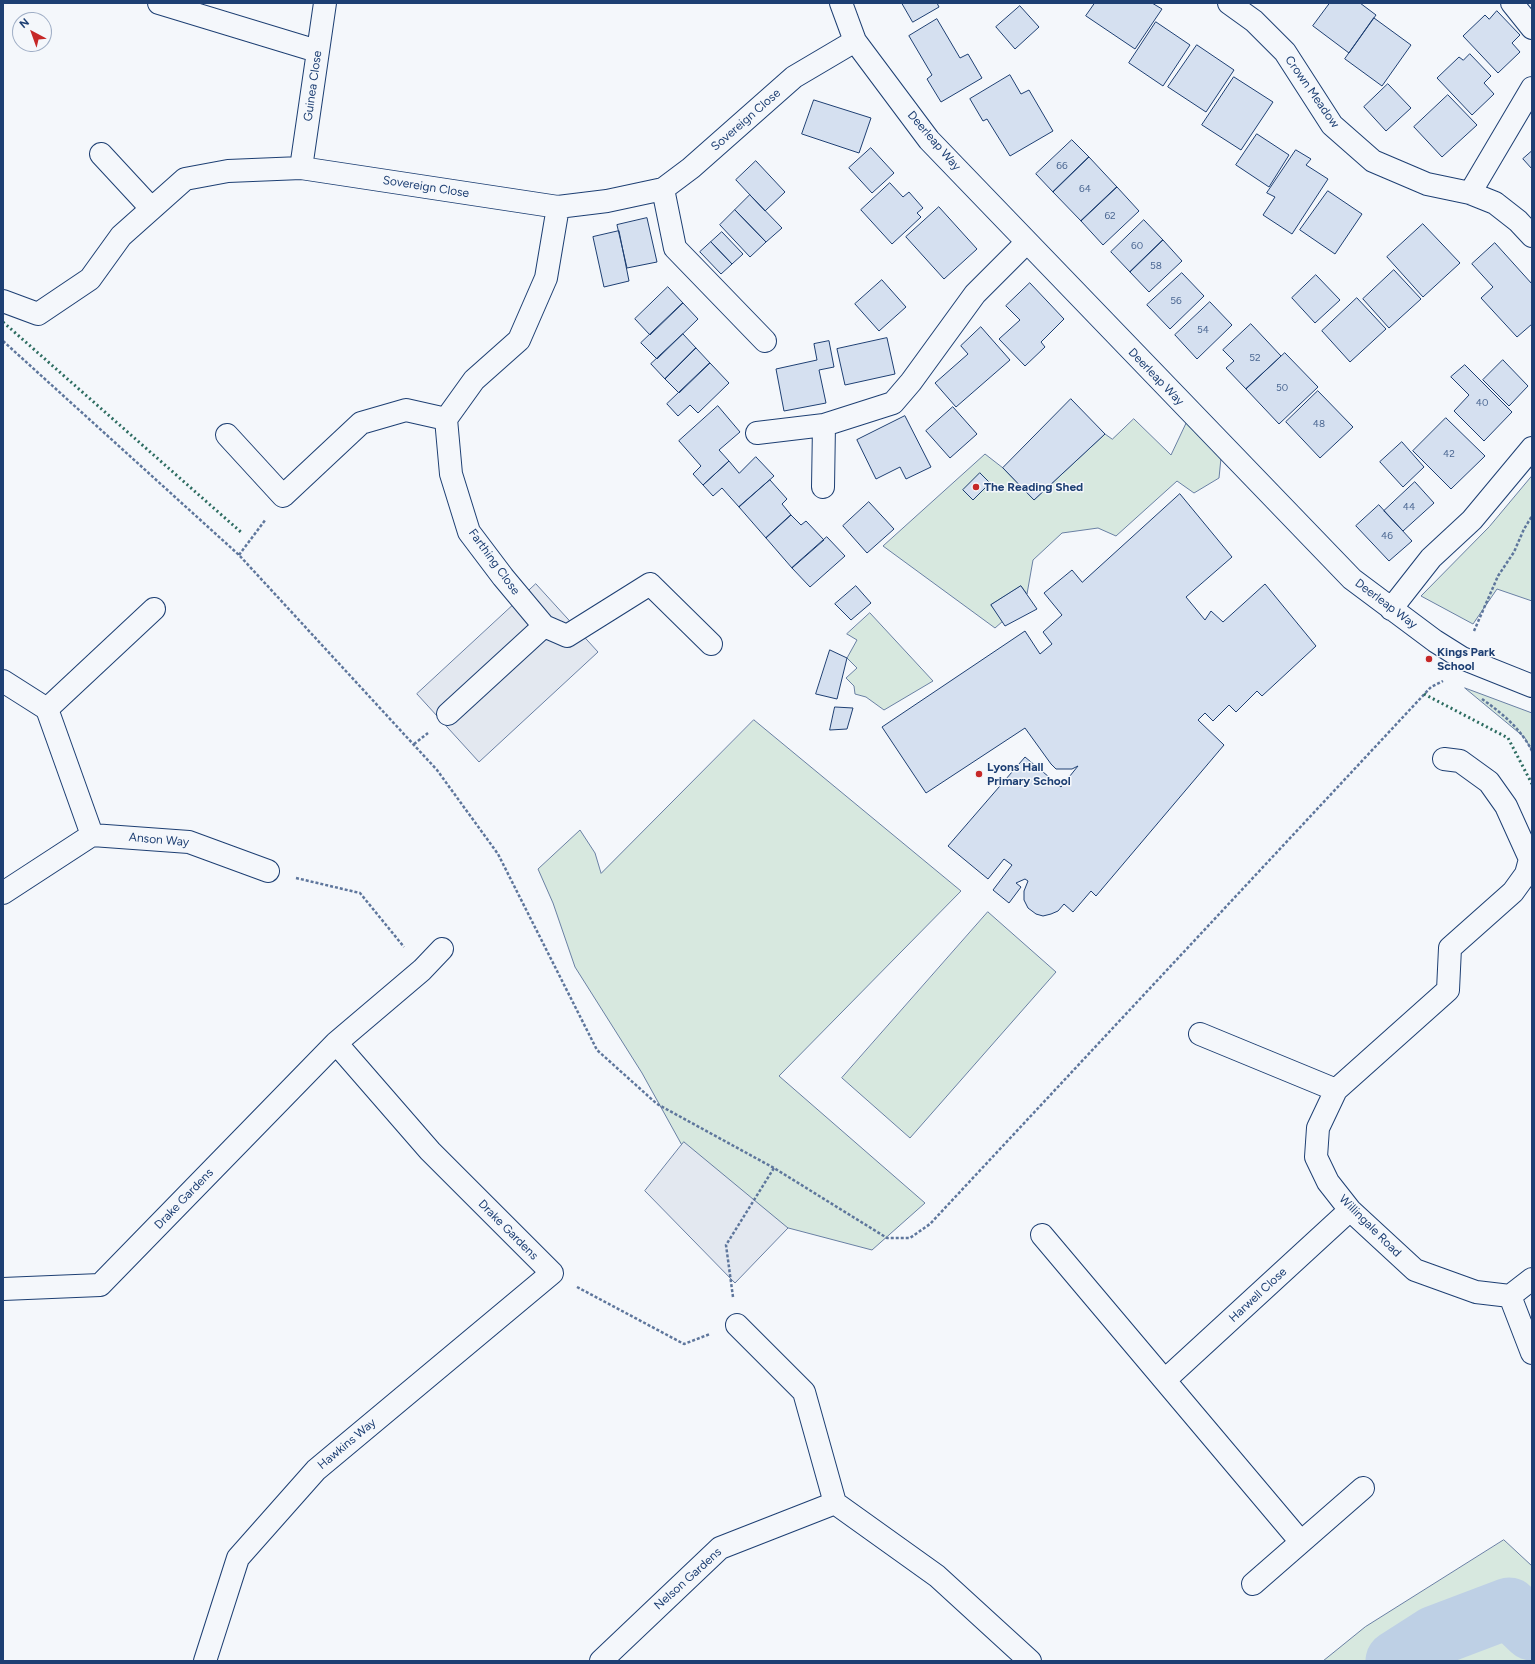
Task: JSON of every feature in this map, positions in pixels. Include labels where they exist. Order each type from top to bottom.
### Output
[{"type":"street","points":[[158,3],[317,51]]},
{"type":"street","name":"Guinea Close","points":[[301,168],[325,3]]},
{"type":"street","name":"Deerleap Way","points":[[841,3],[855,42],[929,140],[1352,579],[1391,609],[1462,658],[1532,686]]},
{"type":"street","name":"Crown Meadow","points":[[1228,3],[1254,21],[1285,52],[1332,125],[1373,161],[1426,184],[1470,193],[1495,203],[1518,220],[1532,236]]},
{"type":"street","points":[[1512,3],[1532,28]]},
{"type":"street","name":"Sovereign Close","points":[[3,301],[38,314],[90,279],[121,236],[185,178],[228,171],[301,168],[558,207],[607,201],[663,189],[691,168],[794,77],[855,42]]},
{"type":"street","points":[[1470,193],[1532,88]]},
{"type":"street","points":[[101,154],[151,208]]},
{"type":"street","points":[[663,189],[675,248],[765,341]]},
{"type":"street","points":[[227,435],[283,496],[361,423],[406,410],[446,419],[474,380],[519,340],[546,278],[558,207]]},
{"type":"street","points":[[758,433],[824,425],[893,403],[911,382],[975,294],[1027,242]]},
{"type":"street","name":"Farthing Close","points":[[446,419],[451,474],[469,532],[503,577],[544,626]]},
{"type":"street","points":[[823,487],[824,425]]},
{"type":"street","points":[[1391,609],[1431,558],[1472,520],[1532,448]]},
{"type":"street","points":[[448,714],[544,626],[567,636],[650,584],[711,644]]},
{"type":"street","points":[[47,709],[154,610]]},
{"type":"street","points":[[3,681],[47,709],[92,835],[3,892]]},
{"type":"street","name":"Willingale Road","points":[[1444,759],[1460,761],[1489,782],[1506,806],[1530,859],[1526,874],[1513,892],[1450,948],[1448,990],[1336,1090],[1318,1128],[1316,1157],[1328,1182],[1350,1210],[1415,1270],[1476,1292],[1510,1296]]},
{"type":"street","name":"Anson Way","points":[[92,835],[189,842],[268,871]]},
{"type":"street","name":"Drake Gardens","points":[[3,1289],[100,1285],[336,1043],[422,970],[442,949]]},
{"type":"street","points":[[1200,1034],[1336,1090]]},
{"type":"street","name":"Drake Gardens","points":[[336,1043],[430,1151],[552,1273]]},
{"type":"street","name":"Harwell Close","points":[[1165,1380],[1350,1210]]},
{"type":"street","points":[[1042,1235],[1301,1542]]},
{"type":"street","name":"Hawkins Way","points":[[206,1661],[238,1558],[316,1470],[552,1273]]},
{"type":"street","points":[[1532,1279],[1510,1296],[1532,1354]]},
{"type":"street","points":[[737,1325],[804,1392],[835,1503],[937,1576],[1030,1661]]},
{"type":"street","points":[[1253,1584],[1364,1488]]},
{"type":"street","name":"Nelson Gardens","points":[[601,1661],[720,1548],[835,1503]]},
{"type":"path","points":[[3,341],[239,555],[437,770],[498,854],[597,1050],[657,1104],[774,1168],[888,1238],[910,1238],[930,1224],[1431,687],[1444,680]]},
{"type":"path","points":[[239,555],[283,496]]},
{"type":"path","points":[[1462,658],[1488,595],[1498,576],[1514,552],[1524,529],[1532,516]]},
{"type":"path","points":[[1476,695],[1499,710],[1526,738],[1532,751]]},
{"type":"path","points":[[268,871],[360,893],[422,970]]},
{"type":"path","points":[[552,1273],[684,1344],[737,1325],[726,1244],[774,1168]]},
{"type":"shaded area","points":[[1134,419],[1171,455],[1188,419],[1223,438],[1219,478],[1194,493],[1177,481],[1116,536],[1098,528],[1062,533],[1033,560],[1027,594],[1021,586],[991,605],[1003,621],[995,628],[883,546],[985,454],[1003,468],[1034,500],[1105,434],[1112,439]]},
{"type":"shaded area","points":[[1532,476],[1532,601],[1497,589],[1473,624],[1421,596],[1489,527]]},
{"type":"shaded area","points":[[536,584],[598,652],[479,762],[417,694]]},
{"type":"shaded area","points":[[870,613],[933,681],[884,710],[866,697],[855,694],[854,686],[846,678],[857,668],[847,658],[857,640],[847,634]]},
{"type":"shaded area","points":[[1465,688],[1532,713],[1532,751],[1525,738]]},
{"type":"shaded area","points":[[754,720],[961,891],[779,1076],[925,1203],[872,1250],[777,1225],[694,1167],[642,1073],[575,967],[553,903],[538,869],[580,830],[595,853],[601,873]]},
{"type":"shaded area","points":[[988,912],[1056,972],[910,1138],[842,1078]]},
{"type":"shaded area","points":[[684,1142],[788,1228],[735,1283],[645,1191]]},
{"type":"shaded area","points":[[1504,1540],[1532,1566],[1532,1661],[1323,1661],[1365,1627]]},
{"type":"building","points":[[902,3],[937,3],[939,7],[913,22]]},
{"type":"building","points":[[1095,3],[1152,3],[1162,9],[1135,49],[1086,16]]},
{"type":"building","points":[[1330,3],[1360,3],[1376,15],[1349,53],[1313,26]]},
{"type":"building","points":[[1020,6],[1039,27],[1015,49],[996,27]]},
{"type":"building","points":[[1497,11],[1520,35],[1512,43],[1520,52],[1498,73],[1463,36],[1485,15],[1489,19]]},
{"type":"building","points":[[1374,18],[1411,45],[1382,86],[1345,59]]},
{"type":"building","points":[[937,19],[960,58],[968,54],[982,78],[941,102],[927,79],[932,75],[909,36]]},
{"type":"building","points":[[1156,22],[1190,45],[1163,86],[1129,63]]},
{"type":"building","points":[[1197,45],[1234,70],[1206,112],[1168,87]]},
{"type":"building","points":[[1470,54],[1491,76],[1484,83],[1494,94],[1472,115],[1437,78],[1459,57],[1463,60]]},
{"type":"building","points":[[1010,75],[1021,94],[1029,90],[1053,131],[1010,156],[987,119],[983,121],[970,99]]},
{"type":"building","points":[[1234,77],[1273,102],[1241,150],[1202,125]]},
{"type":"building","points":[[1388,84],[1411,108],[1386,131],[1364,107]]},
{"type":"building","points":[[1448,95],[1477,125],[1442,157],[1414,127]]},
{"type":"building","points":[[814,100],[871,118],[859,153],[802,134]]},
{"type":"building","points":[[1257,134],[1289,155],[1269,187],[1236,165]]},
{"type":"building","points":[[1072,140],[1089,157],[1053,192],[1036,174]]},
{"type":"building","points":[[871,148],[894,173],[872,193],[849,168]]},
{"type":"building","points":[[1296,150],[1311,159],[1306,165],[1328,179],[1292,234],[1263,215],[1275,197],[1267,193]]},
{"type":"building","points":[[1532,151],[1532,169],[1523,159]]},
{"type":"building","points":[[1089,157],[1117,187],[1081,221],[1053,192]]},
{"type":"building","points":[[756,161],[785,192],[765,211],[736,180]]},
{"type":"building","points":[[890,183],[903,197],[909,192],[923,208],[917,213],[921,217],[892,244],[861,210]]},
{"type":"building","points":[[1117,187],[1139,211],[1103,245],[1081,221]]},
{"type":"building","points":[[1328,191],[1362,214],[1335,254],[1300,230]]},
{"type":"building","points":[[750,195],[782,228],[766,242],[735,210]]},
{"type":"building","points":[[939,207],[977,249],[944,279],[906,237]]},
{"type":"building","points":[[735,210],[766,242],[750,257],[720,225]]},
{"type":"building","points":[[647,218],[657,262],[627,268],[617,225]]},
{"type":"building","points":[[1144,220],[1163,240],[1130,272],[1111,252]]},
{"type":"building","points":[[1423,224],[1460,263],[1423,297],[1387,257]]},
{"type":"building","points":[[619,231],[629,281],[604,287],[593,237]]},
{"type":"building","points":[[722,232],[743,254],[732,264],[711,242]]},
{"type":"building","points":[[1163,240],[1182,261],[1149,292],[1130,272]]},
{"type":"building","points":[[711,242],[732,264],[721,274],[700,252]]},
{"type":"building","points":[[1495,243],[1532,284],[1532,324],[1517,337],[1481,298],[1493,287],[1472,264]]},
{"type":"building","points":[[1394,270],[1421,299],[1389,328],[1363,299]]},
{"type":"building","points":[[1182,273],[1204,296],[1170,329],[1147,305]]},
{"type":"building","points":[[1316,275],[1340,300],[1315,323],[1292,298]]},
{"type":"building","points":[[882,280],[906,307],[879,331],[855,304]]},
{"type":"building","points":[[1030,283],[1064,319],[1041,342],[1045,347],[1025,366],[999,339],[1020,320],[1006,306]]},
{"type":"building","points":[[668,287],[683,303],[650,335],[635,319]]},
{"type":"building","points":[[1357,298],[1386,329],[1350,362],[1322,331]]},
{"type":"building","points":[[1210,302],[1232,325],[1197,359],[1175,335]]},
{"type":"building","points":[[683,303],[698,319],[657,359],[641,343]]},
{"type":"building","points":[[1251,324],[1281,356],[1246,389],[1226,368],[1234,361],[1223,350]]},
{"type":"building","points":[[981,327],[1010,360],[956,407],[935,383],[968,354],[961,346]]},
{"type":"building","points":[[683,334],[696,348],[665,379],[651,364]]},
{"type":"building","points":[[887,338],[895,374],[845,385],[837,349]]},
{"type":"building","points":[[829,341],[834,367],[819,370],[826,403],[784,411],[776,369],[817,360],[814,344]]},
{"type":"building","points":[[696,348],[710,363],[679,393],[665,379]]},
{"type":"building","points":[[1285,353],[1318,387],[1279,424],[1246,389]]},
{"type":"building","points":[[1503,360],[1528,386],[1509,406],[1483,380]]},
{"type":"building","points":[[710,363],[729,383],[698,413],[690,405],[678,416],[667,404]]},
{"type":"building","points":[[1465,365],[1512,412],[1484,441],[1454,411],[1469,395],[1451,377]]},
{"type":"building","points":[[1318,391],[1353,427],[1320,458],[1286,422]]},
{"type":"building","points":[[1071,399],[1105,434],[1034,500],[1003,468]]},
{"type":"building","points":[[718,406],[740,432],[719,450],[729,461],[703,485],[693,474],[701,466],[679,441]]},
{"type":"building","points":[[953,407],[977,434],[950,458],[926,431]]},
{"type":"building","points":[[905,416],[931,467],[906,479],[900,467],[876,479],[857,440]]},
{"type":"building","points":[[1446,418],[1485,456],[1451,489],[1413,451]]},
{"type":"building","points":[[1402,442],[1424,467],[1403,487],[1380,462]]},
{"type":"building","points":[[756,457],[774,476],[739,507],[722,488],[713,496],[703,485],[729,461],[739,473]]},
{"type":"building","name":"The Reading Shed","points":[[980,473],[990,483],[973,500],[963,490]]},
{"type":"building","points":[[770,480],[787,499],[782,504],[791,515],[766,538],[739,507]]},
{"type":"building","points":[[1415,482],[1434,503],[1403,531],[1384,511]]},
{"type":"building","points":[[1180,494],[1232,557],[1186,597],[1205,620],[1211,611],[1223,622],[1265,584],[1316,646],[1262,696],[1257,691],[1236,712],[1229,705],[1213,721],[1205,713],[1198,720],[1224,745],[1096,896],[1091,891],[1073,912],[1064,904],[1058,911],[1051,914],[1043,916],[1036,914],[1028,908],[1024,900],[1024,891],[1028,881],[1025,879],[1016,883],[1021,887],[1009,903],[993,890],[1012,865],[1004,859],[988,879],[948,846],[1025,757],[1061,787],[1078,766],[1072,769],[1056,769],[1025,728],[926,793],[882,727],[1025,631],[1040,654],[1052,644],[1043,632],[1062,615],[1044,593],[1072,570],[1082,582]]},
{"type":"building","points":[[869,502],[894,529],[867,553],[843,526]]},
{"type":"building","points":[[1379,505],[1412,541],[1389,561],[1356,526]]},
{"type":"building","points":[[791,515],[801,525],[806,521],[824,540],[792,568],[766,538]]},
{"type":"building","points":[[827,537],[845,556],[810,587],[792,568]]},
{"type":"building","points":[[856,586],[871,603],[851,620],[835,604]]},
{"type":"building","points":[[1021,586],[1037,609],[1005,626],[991,605]]},
{"type":"building","points":[[830,650],[847,658],[837,699],[816,694]]},
{"type":"building","points":[[835,707],[853,708],[847,729],[830,730]]},
{"type":"waterway","points":[[1396,1661],[1435,1636],[1509,1608],[1532,1630]]},
{"type":"hedge","points":[[3,322],[242,533]]},
{"type":"hedge","points":[[1424,694],[1508,738],[1532,784]]},
{"type":"place","name":"The Reading Shed","points":[[976,487]]},
{"type":"place","name":"Kings Park School","points":[[1429,659]]},
{"type":"place","name":"Lyons Hall Primary School","points":[[979,774]]}]
